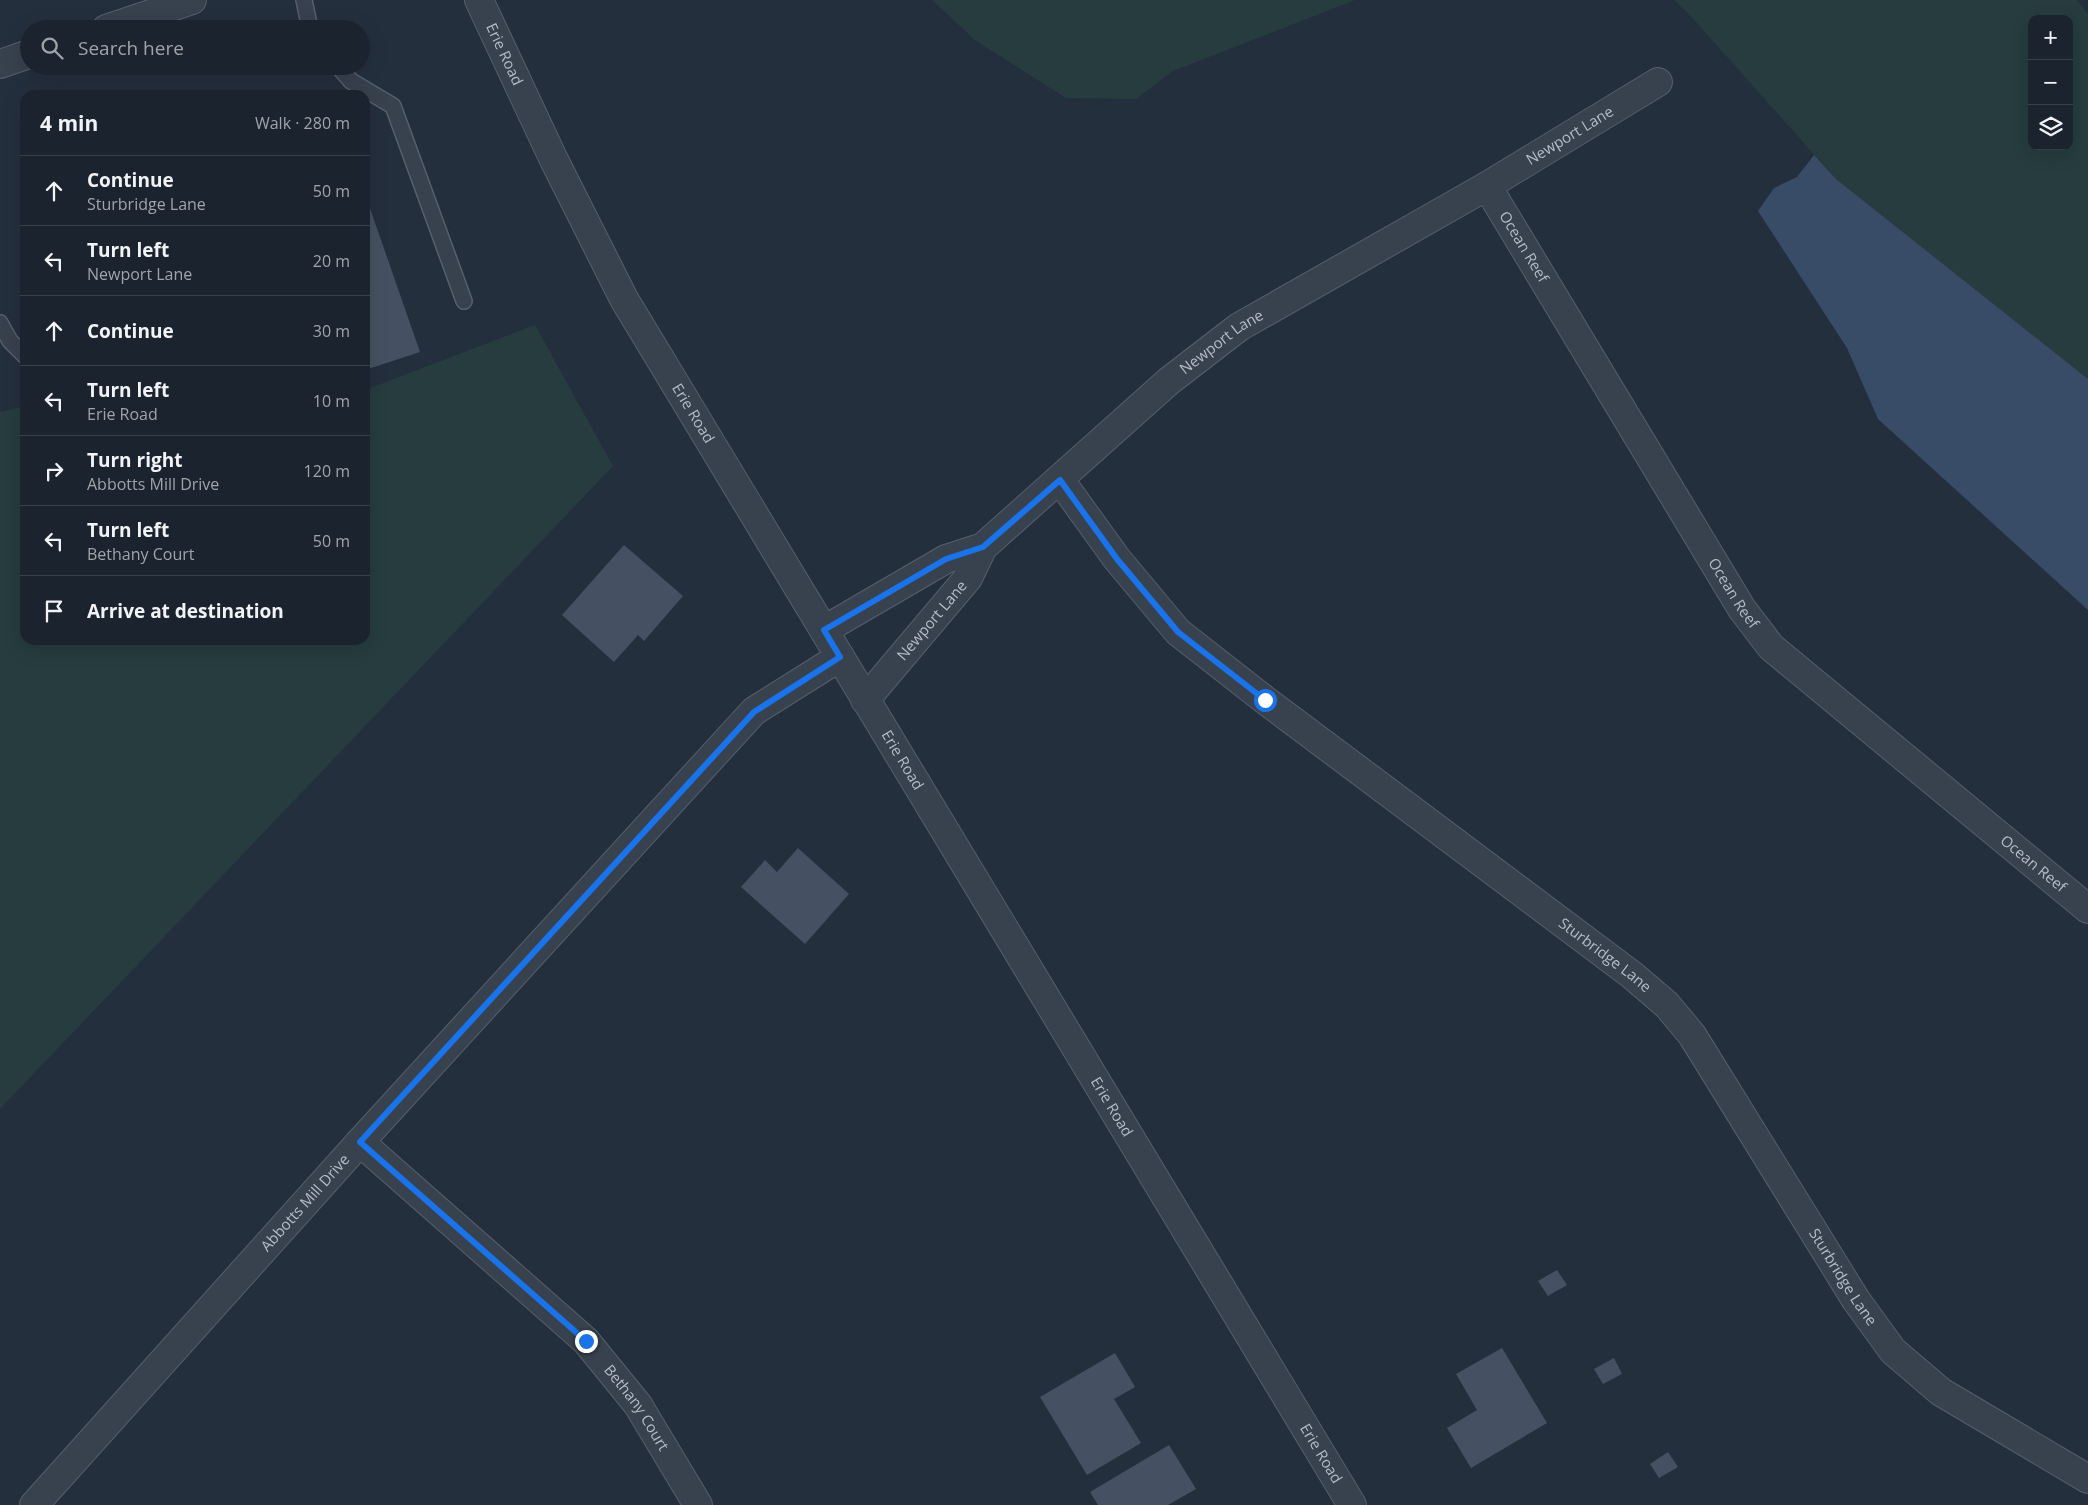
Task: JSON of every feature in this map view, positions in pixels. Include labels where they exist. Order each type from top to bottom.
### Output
[{"type":"street","points":[[133,20],[192,0]]},
{"type":"street","name":"Erie Road","points":[[479,0],[553,158],[624,299],[1352,1505]]},
{"type":"street","points":[[0,64],[20,57]]},
{"type":"street","name":"Newport Lane","points":[[866,700],[968,578],[983,547],[1169,381],[1239,328],[1487,186],[1658,82]]},
{"type":"street","name":"Ocean Reef","points":[[1487,186],[1742,609],[1771,647],[2088,910]]},
{"type":"street","name":"Sturbridge Lane","points":[[1060,480],[1117,559],[1178,632],[1265,700],[1632,975],[1667,1005],[1692,1035],[1856,1300],[1893,1351],[1941,1392],[2088,1479]]},
{"type":"street","points":[[824,630],[946,559],[983,547]]},
{"type":"street","name":"Abbotts Mill Drive","points":[[34,1505],[360,1142],[754,712],[840,657]]},
{"type":"street","name":"Bethany Court","points":[[360,1142],[586,1341],[638,1405],[698,1505]]},
{"type":"lane","points":[[304,0],[308,20]]},
{"type":"lane","points":[[346,75],[351,81],[366,90]]},
{"type":"lane","points":[[370,92],[393,106],[464,301]]},
{"type":"lane","points":[[0,323],[10,341],[20,351]]},
{"type":"green space","points":[[932,0],[1355,0],[1173,71],[1136,99],[1066,98],[975,40]]},
{"type":"green space","points":[[1674,0],[2077,0],[2088,14],[2088,379],[1836,179],[1687,12]]},
{"type":"green space","points":[[535,325],[613,466],[0,1109],[0,412],[20,407],[20,645],[370,645],[370,388]]},
{"type":"water","points":[[1814,155],[1836,179],[2088,379],[2088,610],[1878,419],[1847,348],[1758,211],[1774,188],[1797,177]]},
{"type":"building","points":[[370,208],[420,352],[370,368]]},
{"type":"building","points":[[624,545],[683,596],[644,641],[638,635],[614,662],[562,615]]},
{"type":"building","points":[[798,848],[849,894],[805,944],[741,887],[765,860],[777,872]]},
{"type":"building","points":[[1557,1270],[1567,1285],[1548,1296],[1538,1281]]},
{"type":"building","points":[[1502,1348],[1547,1423],[1471,1468],[1447,1428],[1477,1410],[1456,1374]]},
{"type":"building","points":[[1115,1353],[1135,1387],[1114,1399],[1141,1443],[1087,1475],[1040,1397]]},
{"type":"building","points":[[1614,1358],[1622,1374],[1603,1384],[1594,1369]]},
{"type":"building","points":[[1169,1445],[1196,1489],[1168,1505],[1098,1505],[1090,1492]]},
{"type":"building","points":[[1668,1452],[1678,1467],[1659,1478],[1650,1464]]},
{"type":"route","points":[[586,1341],[360,1142],[754,712],[840,657],[824,630],[946,559],[983,547],[1060,480],[1117,559],[1178,632],[1265,700]]}]
